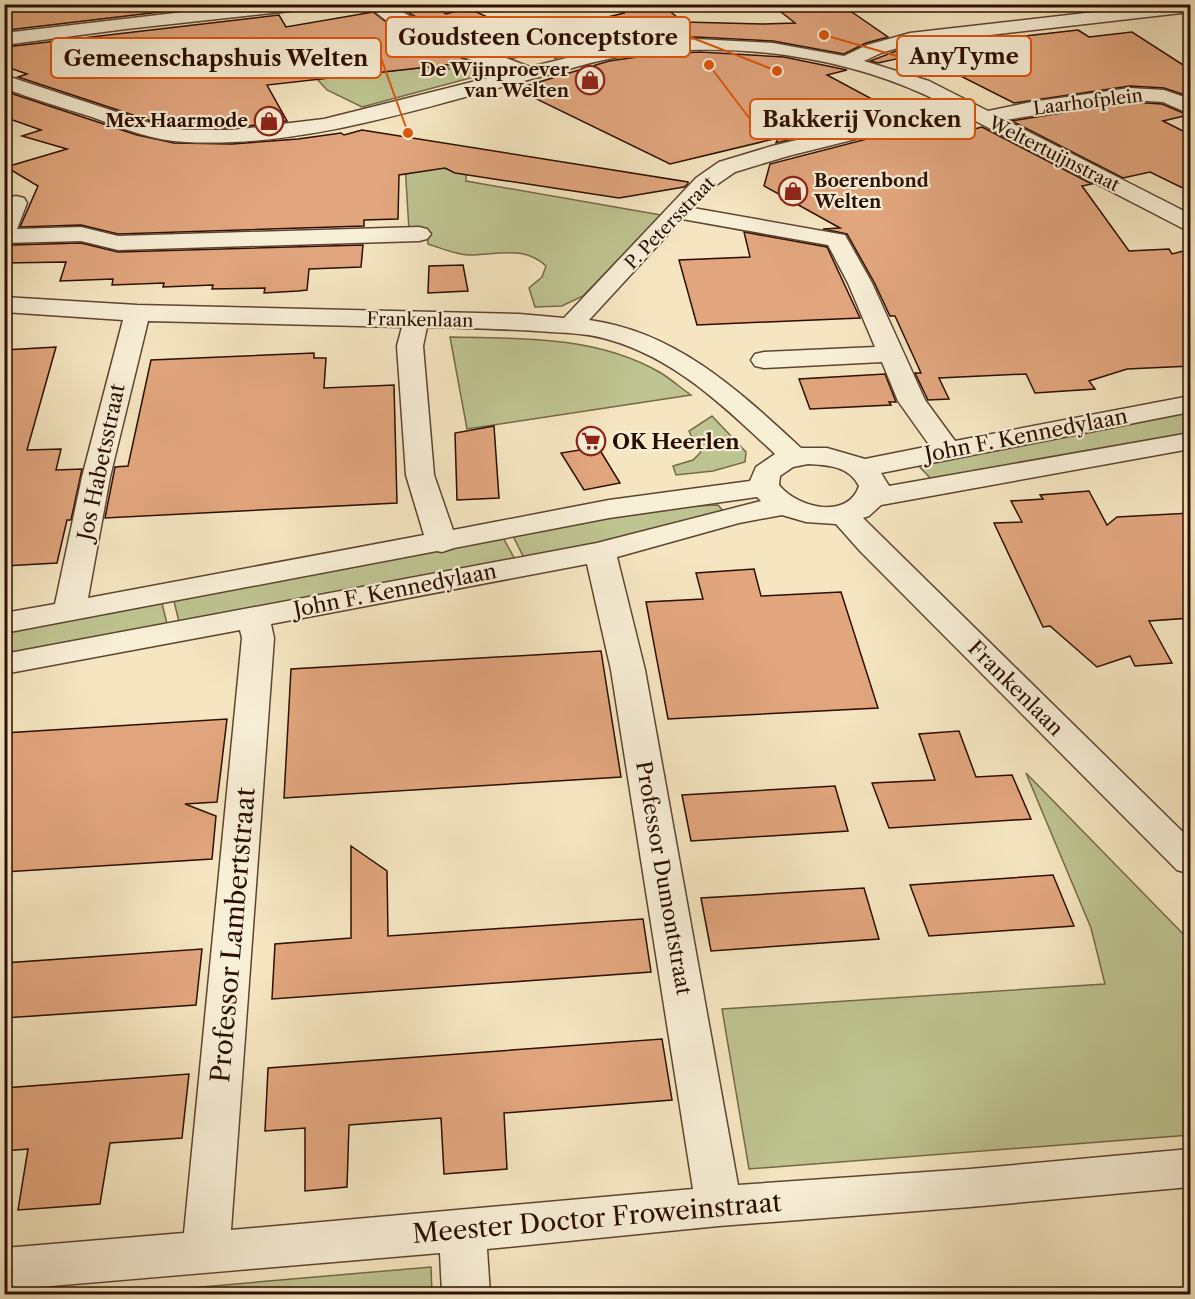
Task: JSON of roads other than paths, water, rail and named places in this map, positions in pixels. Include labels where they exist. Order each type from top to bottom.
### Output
[{"type":"street","points":[[4,39],[126,23],[309,4]]},
{"type":"street","points":[[377,4],[395,18],[461,48],[527,74]]},
{"type":"street","points":[[848,61],[882,46],[910,39],[1191,7]]},
{"type":"street","name":"Weltertuijnstraat","points":[[4,81],[154,132],[184,136],[219,136],[260,134],[349,120],[618,52],[682,46],[779,51],[848,61],[882,70],[922,85],[1191,223]]},
{"type":"street","name":"Laarhofplein","points":[[983,118],[1031,108],[1130,94],[1164,96],[1178,100],[1191,108]]},
{"type":"street","name":"P. Petersstraat","points":[[570,326],[704,183],[727,167],[962,106]]},
{"type":"street","points":[[4,231],[16,203]]},
{"type":"street","points":[[679,212],[837,240],[856,275],[912,401],[947,450]]},
{"type":"street","points":[[4,236],[81,234],[118,243],[419,234]]},
{"type":"street","name":"Frankenlaan","points":[[4,304],[137,313],[570,326],[619,334],[673,356],[693,368],[794,458]]},
{"type":"street","name":"Jos Habetsstraat","points":[[70,611],[96,477],[137,313]]},
{"type":"street","points":[[416,320],[410,346],[420,476],[442,543]]},
{"type":"street","points":[[764,360],[891,354]]},
{"type":"street","name":"John F. Kennedylaan","points":[[862,468],[1191,404]]},
{"type":"street","name":"John F. Kennedylaan","points":[[872,498],[1191,441]]},
{"type":"street","points":[[829,457],[850,462],[862,468],[874,486],[872,498],[863,507],[843,514],[813,515],[773,496],[766,473],[774,466],[794,458],[829,457]]},
{"type":"street","name":"John F. Kennedylaan","points":[[4,623],[442,543],[591,513],[724,495],[773,496]]},
{"type":"street","name":"John F. Kennedylaan","points":[[4,664],[600,552],[736,515],[773,496]]},
{"type":"street","name":"Frankenlaan","points":[[843,514],[871,545],[1191,861]]},
{"type":"street","name":"Professor Dumontstraat","points":[[600,552],[628,670],[719,1206]]},
{"type":"street","name":"Professor Lambertstraat","points":[[206,1253],[258,638],[254,617]]},
{"type":"street","name":"Meester Doctor Froweinstraat","points":[[4,1269],[462,1231],[719,1206],[970,1188],[1191,1168]]},
{"type":"street","points":[[462,1231],[466,1294]]},
{"type":"place","name":"AnyTyme","points":[[824,35]]},
{"type":"place","name":"Bakkerij Voncken","points":[[709,65]]},
{"type":"place","name":"Goudsteen Conceptstore","points":[[777,71]]},
{"type":"place","name":"De Wijnproever van Welten","points":[[590,80]]},
{"type":"place","name":"Mex Haarmode","points":[[269,121]]},
{"type":"place","name":"Gemeenschapshuis Welten","points":[[408,133]]},
{"type":"place","name":"Boerenbond Welten","points":[[793,191]]},
{"type":"place","name":"OK Heerlen","points":[[591,441]]}]
